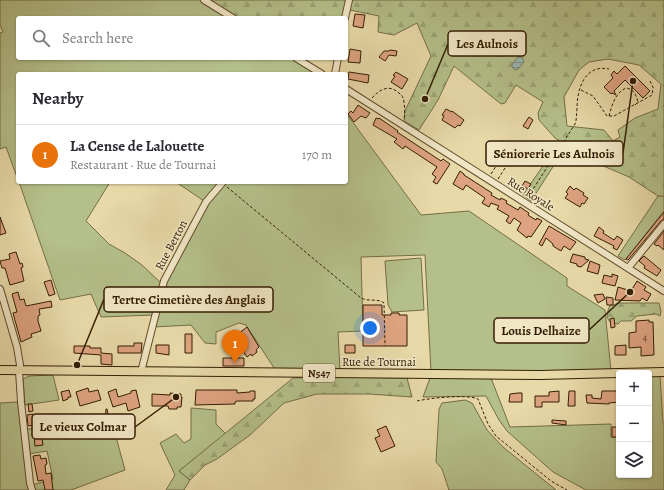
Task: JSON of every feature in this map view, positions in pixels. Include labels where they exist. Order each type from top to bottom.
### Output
[{"type":"main road","name":"N547","points":[[0,370],[19,371]]},
{"type":"main road","name":"Rue de Tournai","points":[[19,371],[540,375],[616,373]]},
{"type":"main road","name":"Rue de Tournai","points":[[652,372],[664,372]]},
{"type":"street","points":[[204,0],[230,16]]},
{"type":"street","points":[[345,16],[349,0]]},
{"type":"street","points":[[299,60],[319,72]]},
{"type":"street","points":[[335,72],[338,60]]},
{"type":"street","name":"Rue Royale","points":[[348,90],[664,291]]},
{"type":"street","name":"Rue Berton","points":[[141,372],[164,281],[206,202],[220,184]]},
{"type":"street","points":[[628,268],[664,224]]},
{"type":"street","points":[[0,289],[17,347],[20,365],[21,409],[32,490]]},
{"type":"path","points":[[524,202],[575,124],[580,90],[585,77],[588,73],[599,68],[610,69]]},
{"type":"path","points":[[580,90],[593,96],[607,116],[614,116],[652,95],[653,87],[650,81]]},
{"type":"path","points":[[368,103],[385,88],[391,87],[403,96],[405,111],[404,126]]},
{"type":"path","points":[[609,116],[613,101],[620,91],[626,88],[634,92],[638,102],[635,105]]},
{"type":"path","points":[[488,179],[500,160]]},
{"type":"path","points":[[495,184],[508,165]]},
{"type":"path","points":[[224,184],[361,298],[366,301],[381,301],[384,303],[385,346]]},
{"type":"path","points":[[417,401],[425,399],[458,397],[478,399],[488,424],[496,436],[551,481],[567,490]]},
{"type":"green space","points":[[0,0],[201,0],[227,16],[16,16],[16,60],[297,60],[316,72],[16,72],[16,174],[6,147],[0,149],[0,33],[3,32],[0,25]]},
{"type":"green space","points":[[207,0],[664,0],[664,196],[658,196],[629,177],[601,165],[555,138],[539,120],[538,113],[543,102],[516,85],[505,103],[501,104],[454,66],[438,100],[419,130],[404,121],[405,111],[431,56],[417,23],[394,35],[378,32],[379,16],[345,9],[343,16],[232,16]],"holes":[[[608,59],[639,65],[661,84],[658,109],[635,118],[618,130],[620,137],[613,141],[604,130],[567,126],[564,97],[579,70],[589,62]]]},
{"type":"green space","points":[[348,116],[421,215],[469,211],[567,278],[567,286],[605,310],[611,371],[431,372],[425,255],[361,257],[363,331],[338,332],[340,371],[276,371],[246,325],[239,323],[216,332],[216,344],[205,343],[191,325],[154,327],[165,283],[208,203],[223,184],[348,184]]},
{"type":"green space","points":[[560,141],[567,145],[531,201],[523,195]]},
{"type":"green space","points":[[20,184],[109,184],[86,221],[109,244],[142,265],[161,283],[154,315],[101,317],[91,294],[60,300]]},
{"type":"green space","points":[[179,184],[217,184],[204,201]]},
{"type":"green space","points":[[658,196],[664,196],[664,211],[625,260],[618,256]]},
{"type":"green space","points":[[421,258],[424,310],[392,312],[388,305],[385,261]]},
{"type":"green space","points":[[617,303],[659,303],[661,311],[660,316],[656,314],[637,316],[631,321],[621,321],[618,324],[611,323],[607,317],[608,310],[610,305]]},
{"type":"green space","points":[[53,375],[59,400],[25,405],[23,379],[29,376]]},
{"type":"green space","points":[[652,376],[660,376],[664,423],[664,490],[586,490],[553,472],[507,431],[499,420],[486,396],[423,397],[430,378],[491,378],[510,427],[611,424],[611,437],[616,437],[616,478],[652,478]]},
{"type":"green space","points":[[293,378],[407,378],[412,397],[369,394],[317,394],[284,403],[250,435],[217,459],[205,465],[190,480],[179,471]]},
{"type":"green space","points":[[465,400],[472,403],[487,430],[503,447],[556,490],[449,490],[442,469],[436,462],[439,409],[442,403]]},
{"type":"green space","points":[[18,402],[30,490],[0,490],[0,403]]},
{"type":"green space","points":[[191,408],[216,410],[216,424],[226,434],[179,471],[190,480],[184,490],[166,490],[175,475],[160,443],[176,434],[184,443],[191,439]]},
{"type":"green space","points":[[113,426],[125,470],[71,490],[34,490],[32,485],[53,479],[47,451],[28,454],[25,429]]},
{"type":"water","points":[[519,56],[522,57],[524,62],[515,70],[512,67],[512,64]]},
{"type":"building","points":[[355,14],[365,15],[363,28],[353,26]]},
{"type":"building","points":[[350,49],[361,51],[360,63],[348,62]]},
{"type":"building","points":[[384,51],[397,51],[396,56],[389,55],[385,61],[379,57]]},
{"type":"building","points":[[625,66],[650,91],[643,98],[625,80],[614,91],[616,95],[611,94],[604,87],[613,78],[611,75],[614,71],[617,74]]},
{"type":"building","points":[[349,72],[369,75],[368,83],[348,79]]},
{"type":"building","points":[[396,72],[408,79],[402,89],[391,82],[395,76],[393,75]]},
{"type":"building","points":[[358,105],[370,113],[366,118],[361,116],[354,122],[348,114],[351,111],[353,113]]},
{"type":"building","points":[[446,109],[452,111],[464,120],[460,126],[458,125],[455,128],[442,120],[444,116],[442,115]]},
{"type":"building","points":[[529,117],[533,120],[528,129],[523,126]]},
{"type":"building","points":[[376,118],[379,118],[398,131],[397,132],[441,161],[443,159],[450,164],[437,184],[433,182],[436,177],[432,174],[437,167],[405,146],[403,149],[394,142],[397,139],[373,125]]},
{"type":"building","points":[[460,171],[492,193],[491,195],[500,200],[501,198],[507,201],[506,203],[518,210],[520,207],[529,213],[528,215],[536,220],[537,218],[542,221],[531,237],[528,236],[527,238],[517,230],[521,223],[514,218],[510,224],[506,221],[509,216],[497,209],[499,206],[491,203],[489,207],[482,203],[485,198],[466,185],[463,190],[453,184]]},
{"type":"building","points":[[525,181],[531,184],[528,189],[522,186]]},
{"type":"building","points":[[570,186],[574,190],[576,188],[584,193],[583,195],[588,198],[580,207],[565,198],[568,194],[566,192]]},
{"type":"building","points":[[664,212],[664,219],[628,260],[626,259]]},
{"type":"building","points":[[0,217],[6,233],[0,235]]},
{"type":"building","points":[[549,226],[576,242],[570,250],[564,246],[561,251],[553,246],[553,244],[546,238],[542,246],[539,244]]},
{"type":"building","points":[[599,227],[604,231],[603,233],[614,240],[617,236],[623,240],[617,250],[613,248],[614,246],[594,236]]},
{"type":"building","points":[[664,231],[664,250],[658,245],[657,246],[654,244]]},
{"type":"building","points":[[16,252],[20,264],[22,263],[23,267],[21,268],[24,281],[10,285],[5,268],[2,268],[0,261],[10,259],[9,254]]},
{"type":"building","points":[[573,254],[585,257],[585,259],[589,260],[581,267],[577,266],[577,264],[570,262]]},
{"type":"building","points":[[644,256],[661,270],[657,276],[644,268],[645,266],[639,261]]},
{"type":"building","points":[[590,261],[600,265],[598,274],[587,271]]},
{"type":"building","points":[[612,274],[618,276],[615,286],[602,283],[604,275],[612,277]]},
{"type":"building","points":[[51,280],[55,294],[49,296],[44,282]]},
{"type":"building","points":[[637,281],[646,287],[644,290],[651,294],[647,301],[642,298],[640,301],[615,300],[618,287],[631,291]]},
{"type":"building","points":[[18,292],[20,300],[24,299],[26,306],[51,301],[52,307],[39,309],[40,315],[38,316],[38,321],[41,331],[31,334],[32,337],[21,342],[13,313],[17,312],[12,294]]},
{"type":"building","points":[[603,294],[605,299],[598,303],[594,295]]},
{"type":"building","points":[[606,297],[613,298],[613,305],[607,305]]},
{"type":"building","points":[[363,305],[382,305],[382,315],[399,313],[399,315],[407,315],[407,346],[363,346]]},
{"type":"building","points":[[614,318],[615,327],[611,328],[610,319]]},
{"type":"building","points":[[649,320],[649,322],[653,322],[654,355],[641,356],[641,347],[629,348],[629,333],[636,332],[636,321]]},
{"type":"building","points":[[247,327],[259,347],[256,350],[257,352],[252,356],[251,354],[247,357],[235,340],[227,345],[223,340],[226,338],[225,336],[235,330],[238,334]]},
{"type":"building","points":[[185,334],[192,334],[192,353],[185,353]]},
{"type":"building","points":[[134,343],[142,343],[141,353],[118,353],[118,346],[134,346]]},
{"type":"building","points":[[156,345],[169,345],[169,355],[156,353]]},
{"type":"building","points":[[345,345],[355,345],[355,353],[345,353]]},
{"type":"building","points":[[626,345],[626,355],[615,355],[615,346]]},
{"type":"building","points":[[74,346],[101,348],[101,353],[112,354],[112,365],[101,364],[101,355],[74,353]]},
{"type":"building","points":[[223,358],[244,358],[244,366],[223,366]]},
{"type":"building","points":[[88,388],[89,392],[98,390],[101,400],[80,406],[76,392]]},
{"type":"building","points":[[116,389],[118,397],[136,390],[140,407],[128,411],[126,403],[113,407],[108,392]]},
{"type":"building","points":[[69,390],[71,397],[68,397],[68,399],[63,401],[61,392]]},
{"type":"building","points":[[196,390],[237,390],[237,393],[255,391],[255,399],[253,399],[253,401],[237,401],[235,404],[195,405]]},
{"type":"building","points":[[559,391],[559,402],[542,402],[542,407],[535,407],[535,396],[549,396],[549,392]]},
{"type":"building","points":[[569,391],[575,391],[575,406],[568,406]]},
{"type":"building","points":[[602,391],[616,391],[616,402],[609,404],[587,403],[586,395],[592,395],[592,398],[601,399]]},
{"type":"building","points":[[170,393],[181,394],[181,407],[177,407],[177,409],[169,409],[168,406],[152,406],[152,394],[170,395]]},
{"type":"building","points":[[522,393],[522,402],[509,402],[510,394]]},
{"type":"building","points":[[28,404],[32,404],[33,411],[29,412]]},
{"type":"building","points":[[107,409],[110,425],[105,425]]},
{"type":"building","points":[[33,414],[34,425],[28,426],[27,415]]},
{"type":"building","points":[[552,420],[566,421],[566,425],[552,423]]},
{"type":"building","points":[[386,426],[395,446],[381,452],[375,438],[380,436],[377,430]]},
{"type":"building","points":[[612,427],[616,427],[616,437],[612,437]]},
{"type":"building","points":[[41,433],[43,445],[35,446],[34,434]]},
{"type":"building","points":[[40,455],[41,459],[46,458],[46,474],[51,473],[53,490],[45,490],[43,480],[38,481],[33,456]]},
{"type":"place","name":"Séniorerie Les Aulnois","points":[[633,81]]},
{"type":"place","name":"Les Aulnois","points":[[425,99]]},
{"type":"place","name":"Louis Delhaize","points":[[630,292]]},
{"type":"place","name":"La Cense de Lalouette","points":[[235,363]]},
{"type":"place","name":"Tertre Cimetière des Anglais","points":[[77,365]]},
{"type":"place","name":"Le vieux Colmar","points":[[176,397]]}]
